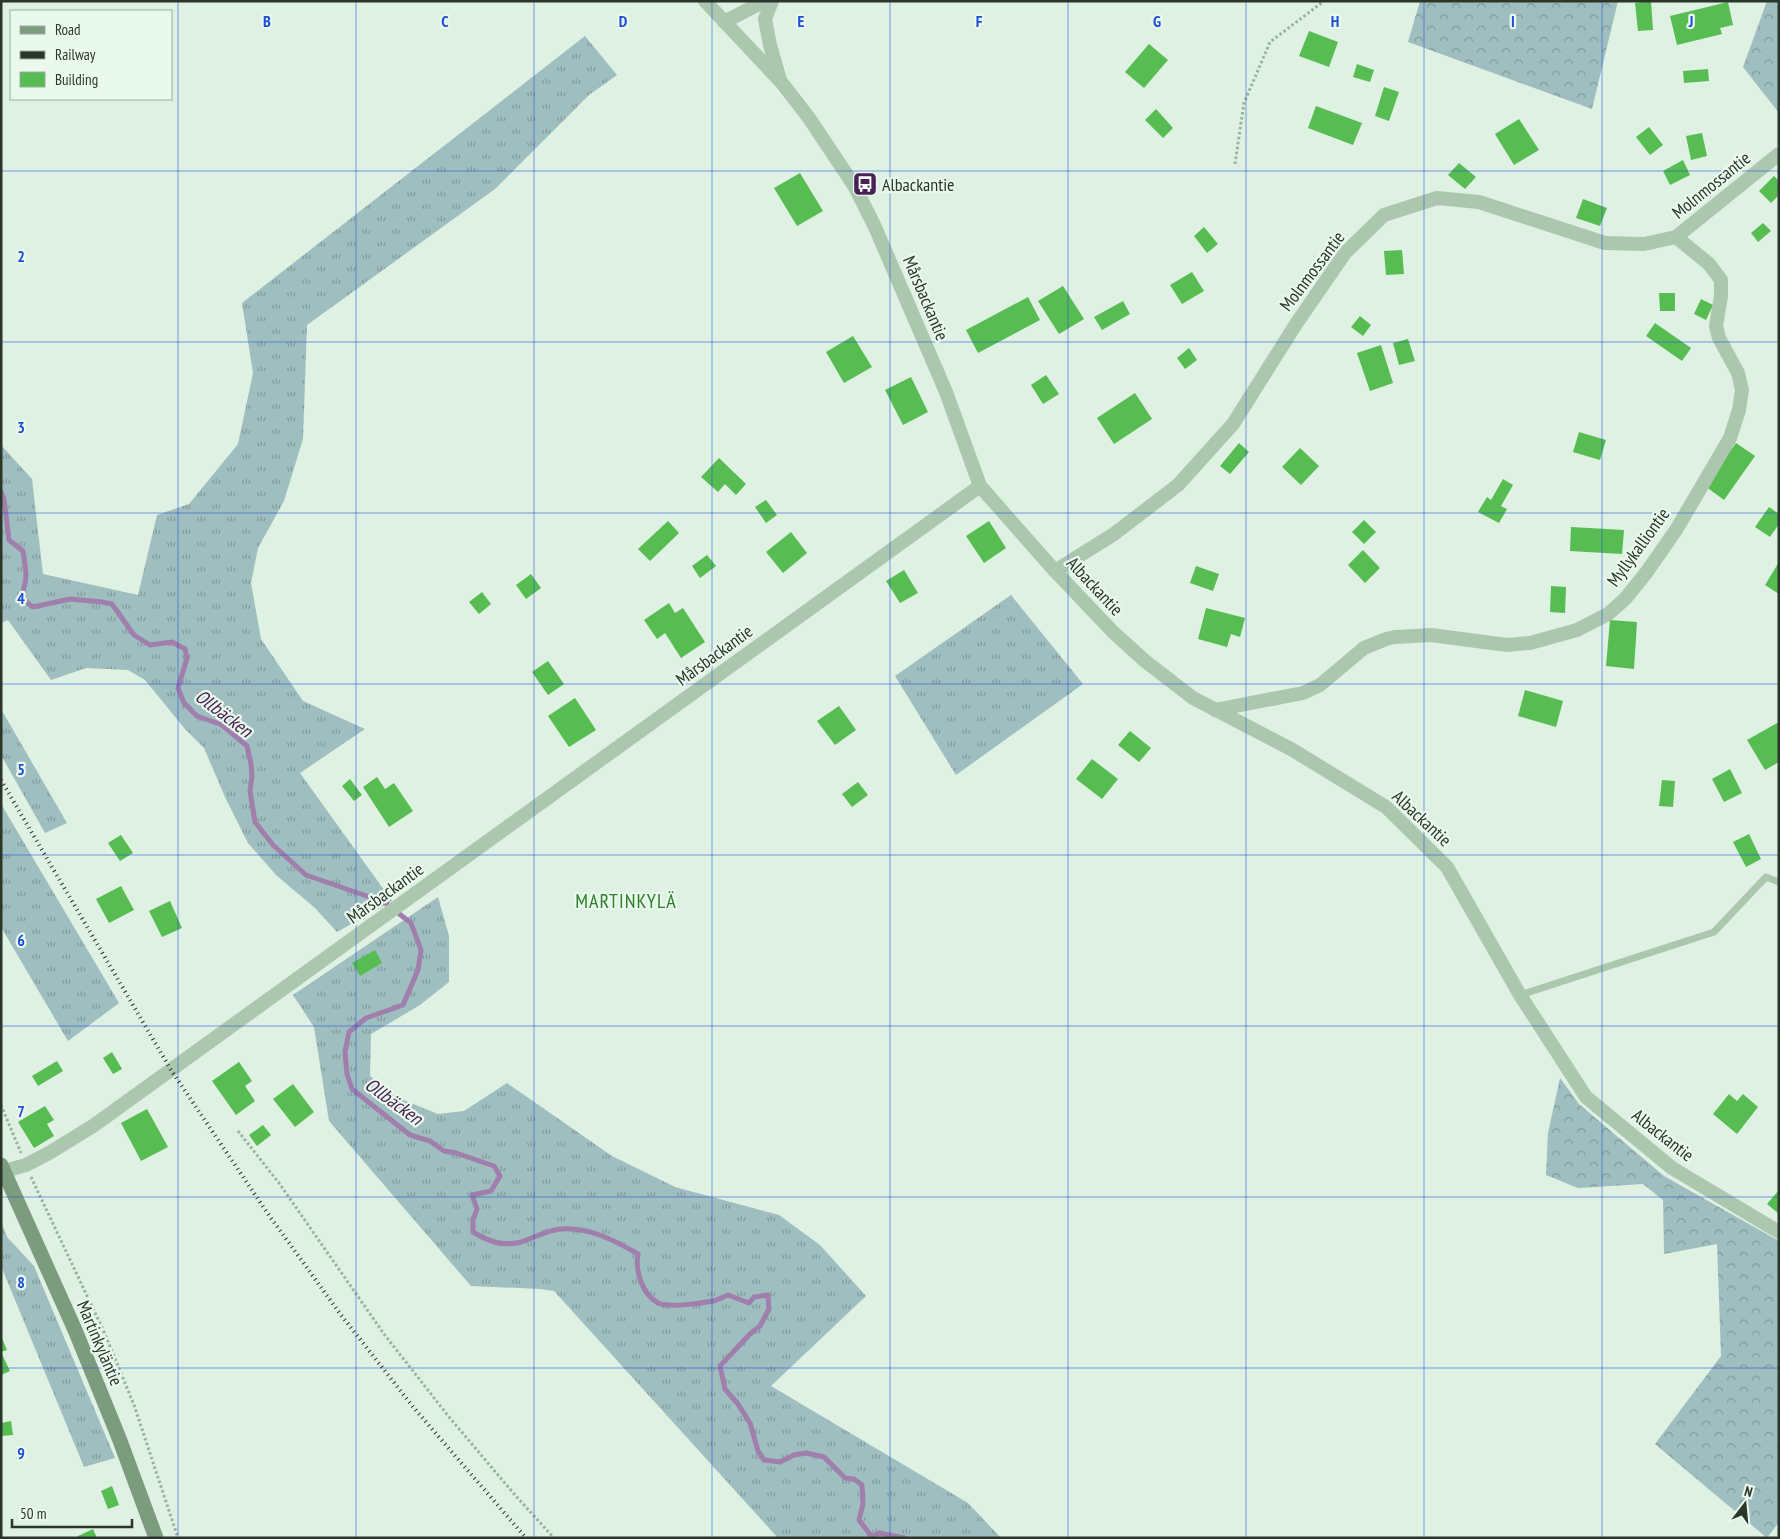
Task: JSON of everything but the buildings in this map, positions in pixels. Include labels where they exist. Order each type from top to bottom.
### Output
[{"type":"street","name":"Mårsbackantie","points":[[2,1169],[26,1165],[93,1126],[980,486],[946,392],[875,227],[855,187],[809,118],[782,84],[705,1]]},
{"type":"street","points":[[724,22],[755,6],[760,1]]},
{"type":"street","points":[[772,1],[766,19],[770,45],[782,84]]},
{"type":"street","name":"Molnmossantie","points":[[1055,571],[1114,534],[1178,485],[1233,424],[1296,324],[1345,253],[1384,215],[1437,198],[1479,202],[1605,243],[1644,244],[1676,237],[1779,154]]},
{"type":"street","name":"Myllykalliontie","points":[[1215,710],[1302,693],[1320,685],[1364,648],[1386,639],[1431,635],[1507,645],[1530,643],[1577,630],[1608,614],[1624,599],[1646,573],[1676,530],[1730,438],[1739,410],[1742,390],[1738,373],[1719,338],[1716,326],[1721,296],[1721,280],[1709,264],[1676,237]]},
{"type":"street","name":"Albackantie","points":[[980,486],[1055,571],[1114,632],[1146,661],[1193,698],[1291,749],[1386,807],[1446,867],[1520,995],[1586,1096],[1672,1168],[1779,1232]]},
{"type":"street","name":"Martinkyläntie","points":[[2,1169],[75,1330],[119,1438],[156,1538]]},
{"type":"lane","points":[[1520,995],[1714,932],[1766,877],[1779,882]]},
{"type":"path","points":[[1235,164],[1244,103],[1270,42],[1324,1]]},
{"type":"path","points":[[1,1105],[26,1165],[105,1334],[134,1405],[178,1538]]},
{"type":"path","points":[[238,1131],[279,1183],[384,1334],[449,1417],[554,1538]]},
{"type":"green space","points":[[1420,1],[1618,1],[1592,109],[1408,42]]},
{"type":"green space","points":[[1767,1],[1779,1],[1779,113],[1743,67]]},
{"type":"green space","points":[[585,36],[617,75],[589,95],[495,189],[307,325],[303,439],[284,501],[258,548],[251,583],[261,639],[303,701],[365,729],[300,773],[392,901],[337,932],[315,908],[276,875],[248,843],[225,797],[204,748],[185,729],[145,680],[128,670],[86,668],[51,680],[8,620],[1,623],[1,445],[32,479],[43,574],[138,595],[157,515],[189,504],[238,444],[253,373],[242,303]]},
{"type":"green space","points":[[1011,595],[1083,684],[956,775],[895,676]]},
{"type":"green space","points":[[1,709],[67,823],[45,833],[1,755]]},
{"type":"green space","points":[[1,804],[119,1003],[68,1041],[1,927]]},
{"type":"green space","points":[[438,897],[449,936],[449,982],[420,1005],[371,1034],[370,1076],[396,1097],[438,1114],[464,1111],[507,1083],[612,1156],[675,1187],[779,1215],[820,1245],[866,1296],[771,1386],[968,1503],[1001,1538],[778,1538],[554,1291],[471,1286],[329,1121],[314,1027],[293,995]]},
{"type":"green space","points":[[1560,1078],[1579,1104],[1664,1176],[1779,1241],[1779,1522],[1767,1538],[1655,1444],[1721,1356],[1717,1244],[1664,1254],[1663,1200],[1643,1184],[1578,1188],[1546,1175],[1548,1133]]},
{"type":"green space","points":[[1,1221],[7,1237],[34,1266],[115,1458],[84,1467],[1,1266]]},
{"type":"waterway","name":"Ollbäcken","points":[[1,492],[4,499],[9,540],[23,551],[26,576],[23,593],[24,600],[33,607],[70,599],[112,604],[134,635],[150,645],[172,642],[185,649],[187,658],[178,688],[184,703],[197,716],[222,725],[247,746],[251,764],[250,791],[255,822],[273,845],[306,875],[384,902],[411,923],[421,950],[418,970],[403,1005],[366,1018],[349,1032],[345,1052],[347,1074],[352,1089],[410,1135],[430,1141],[444,1151],[456,1153],[494,1166],[500,1176],[491,1191],[472,1195],[477,1209],[473,1220],[473,1232],[484,1238],[508,1244],[521,1242],[546,1232],[561,1229],[591,1232],[638,1254],[637,1261],[641,1282],[652,1299],[658,1303],[677,1305],[701,1303],[715,1301],[728,1295],[749,1303],[754,1297],[768,1295],[769,1309],[760,1326],[720,1366],[725,1389],[738,1404],[750,1423],[758,1451],[764,1460],[780,1462],[794,1455],[806,1453],[824,1457],[845,1478],[854,1479],[862,1485],[863,1504],[859,1520],[872,1537],[879,1533],[905,1538]]},
{"type":"railway","points":[[1,780],[171,1070],[266,1211],[341,1315],[414,1408],[526,1538]]},
{"type":"place","name":"Albackantie","points":[[865,184]]},
{"type":"district","name":"MARTINKYLÄ","points":[[626,901]]}]
